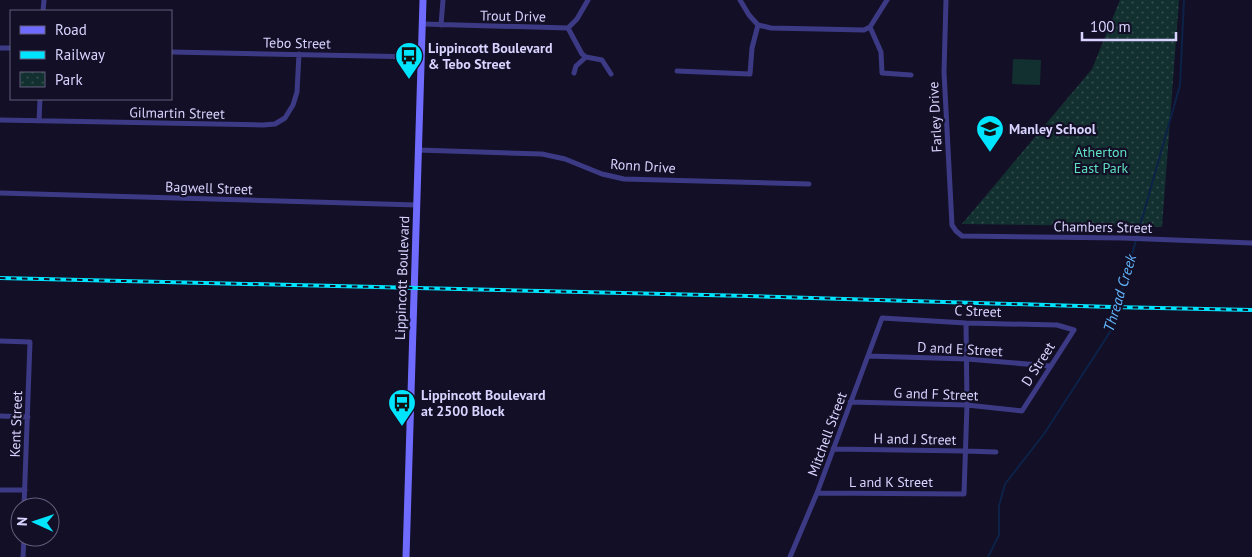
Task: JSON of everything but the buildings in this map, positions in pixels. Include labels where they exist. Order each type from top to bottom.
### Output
[{"type":"street","name":"Lippincott Boulevard","points":[[406,557],[423,0]]},
{"type":"street","points":[[441,25],[442,0]]},
{"type":"street","points":[[588,0],[577,19],[568,28],[584,56],[602,60],[612,74]]},
{"type":"street","points":[[740,0],[758,25],[771,28],[864,30],[870,27],[887,0]]},
{"type":"street","name":"Farley Drive","points":[[946,0],[944,72],[952,225],[956,231]]},
{"type":"street","name":"Trout Drive","points":[[423,24],[568,28]]},
{"type":"street","points":[[677,71],[750,74],[752,48],[758,25]]},
{"type":"street","points":[[870,27],[881,52],[882,74],[911,74]]},
{"type":"street","name":"Tebo Street","points":[[172,52],[422,57]]},
{"type":"street","name":"Gilmartin Street","points":[[0,120],[263,126],[275,124],[284,118],[293,105],[297,92],[299,54]]},
{"type":"street","points":[[574,73],[576,66],[584,56]]},
{"type":"street","points":[[40,100],[40,121]]},
{"type":"street","name":"Ronn Drive","points":[[418,150],[542,154],[565,159],[602,174],[624,178],[809,184]]},
{"type":"street","name":"Bagwell Street","points":[[0,193],[417,205]]},
{"type":"street","name":"Chambers Street","points":[[956,231],[962,236],[1123,238],[1252,243]]},
{"type":"street","name":"C Street","points":[[882,318],[966,323],[1057,325],[1074,330]]},
{"type":"street","name":"Mitchell Street","points":[[790,557],[834,449],[882,318]]},
{"type":"street","points":[[965,451],[967,405],[966,323]]},
{"type":"street","name":"D Street","points":[[1022,411],[1074,330]]},
{"type":"street","name":"Kent Street","points":[[0,341],[30,342],[25,497]]},
{"type":"street","name":"D and E Street","points":[[868,356],[967,359],[1050,366]]},
{"type":"street","name":"G and F Street","points":[[850,402],[967,405],[1022,411]]},
{"type":"street","points":[[0,416],[28,417]]},
{"type":"street","name":"H and J Street","points":[[834,449],[996,452]]},
{"type":"street","name":"L and K Street","points":[[817,493],[964,494],[965,451]]},
{"type":"street","points":[[0,490],[25,490]]},
{"type":"green space","name":"Atherton East Park","points":[[1120,0],[1179,0],[1162,227],[962,224],[1092,69]]},
{"type":"green space","points":[[1013,59],[1041,60],[1040,85],[1012,84]]},
{"type":"waterway","name":"Thread Creek","points":[[988,557],[999,535],[999,506],[1005,484],[1044,434],[1110,332],[1180,85],[1184,0]]},
{"type":"railway","points":[[0,278],[1252,310]]},
{"type":"place","name":"Lippincott Boulevard & Tebo Street","points":[[409,80]]},
{"type":"place","name":"Manley School","points":[[990,153]]},
{"type":"place","name":"Lippincott Boulevard at 2500 Block","points":[[402,427]]}]
